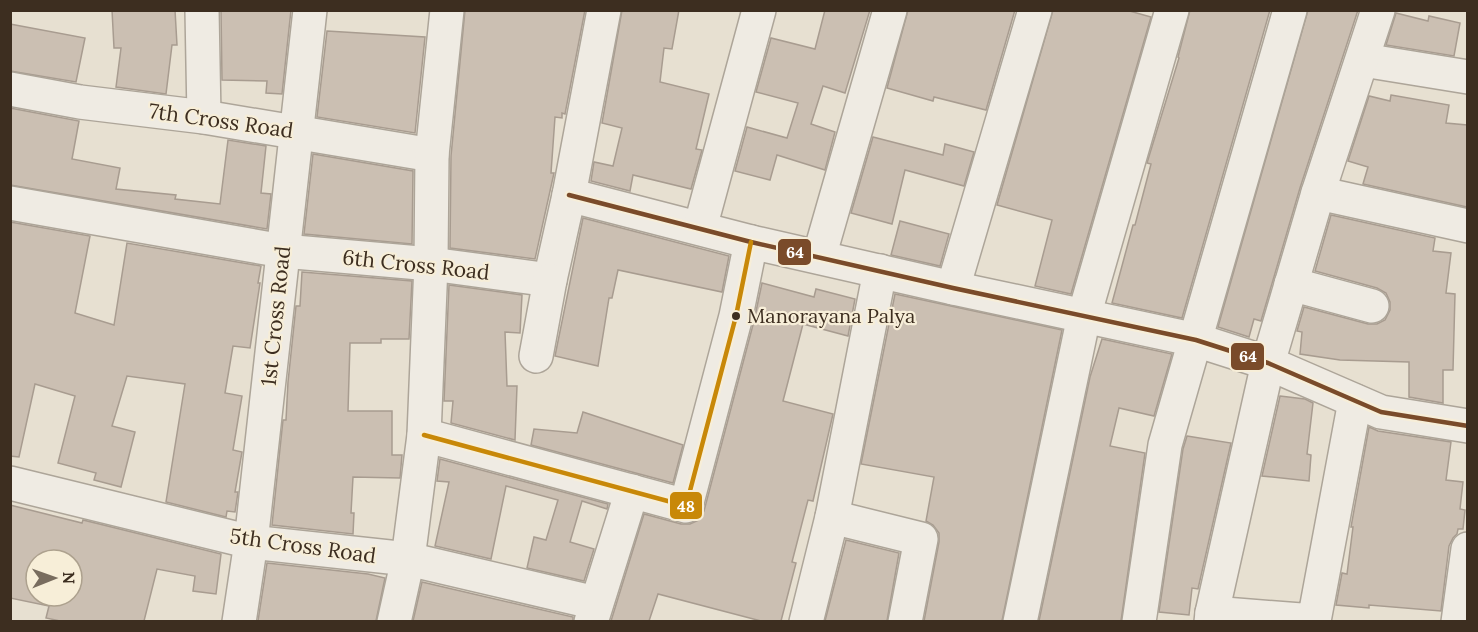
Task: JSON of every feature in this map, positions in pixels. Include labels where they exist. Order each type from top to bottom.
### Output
[{"type":"street","points":[[202,10],[204,117]]},
{"type":"street","name":"1st Cross Road","points":[[238,621],[251,542],[310,10]]},
{"type":"street","points":[[394,621],[408,560],[424,435],[431,264],[432,155],[447,10]]},
{"type":"street","points":[[536,356],[604,10]]},
{"type":"street","points":[[700,228],[759,10]]},
{"type":"street","points":[[819,257],[890,10]]},
{"type":"street","points":[[953,288],[1035,10]]},
{"type":"street","points":[[1020,621],[1084,316],[1172,10]]},
{"type":"street","points":[[1139,621],[1165,445],[1290,10]]},
{"type":"street","points":[[1355,400],[1316,621],[1211,617],[1268,363],[1317,193],[1378,10]]},
{"type":"street","points":[[1363,60],[1467,77]]},
{"type":"street","name":"7th Cross Road","points":[[10,89],[80,102],[204,117],[432,155]]},
{"type":"street","points":[[1317,193],[1467,226]]},
{"type":"street","points":[[569,195],[751,242],[1196,340],[1268,363],[1381,412],[1467,426]]},
{"type":"street","name":"6th Cross Road","points":[[10,203],[283,251],[431,264],[550,280]]},
{"type":"street","points":[[424,435],[686,506],[736,316],[751,242]]},
{"type":"street","points":[[806,621],[832,517],[880,271]]},
{"type":"street","points":[[1291,284],[1372,306]]},
{"type":"street","name":"5th Cross Road","points":[[10,483],[251,542],[408,560],[593,612]]},
{"type":"street","points":[[593,612],[633,491]]},
{"type":"street","points":[[832,517],[921,539],[905,621]]},
{"type":"street","points":[[1458,621],[1467,549]]},
{"type":"building","points":[[112,10],[175,10],[177,45],[172,45],[166,94],[116,87],[121,48],[114,48]]},
{"type":"building","points":[[221,10],[291,10],[282,94],[266,93],[267,81],[222,80]]},
{"type":"building","points":[[465,10],[585,10],[565,114],[562,113],[562,118],[555,117],[551,173],[554,173],[535,259],[450,248],[451,156]]},
{"type":"building","points":[[622,10],[679,10],[672,49],[664,48],[660,82],[709,94],[696,149],[702,150],[691,189],[633,175],[630,191],[591,181],[594,162],[613,166],[622,128],[602,123]]},
{"type":"building","points":[[825,10],[870,10],[845,93],[823,86],[811,124],[835,132],[825,170],[777,155],[770,180],[735,171],[747,127],[787,138],[798,103],[756,92],[771,38],[815,49]]},
{"type":"building","points":[[908,10],[1015,10],[986,110],[934,97],[933,101],[887,88]]},
{"type":"building","points":[[1053,10],[1126,10],[1151,17],[1071,294],[1035,286],[1052,220],[997,205]]},
{"type":"building","points":[[1190,10],[1270,10],[1182,318],[1112,303],[1151,164],[1147,163],[1179,58]]},
{"type":"building","points":[[1308,10],[1358,10],[1300,188],[1261,321],[1254,319],[1249,337],[1218,327]]},
{"type":"building","points":[[1396,13],[1428,21],[1429,16],[1460,23],[1454,56],[1386,45]]},
{"type":"building","points":[[10,24],[85,38],[76,82],[10,71]]},
{"type":"building","points":[[327,31],[425,37],[415,133],[317,117]]},
{"type":"building","points":[[1391,95],[1449,105],[1446,123],[1467,125],[1467,207],[1363,184],[1368,167],[1348,161],[1369,96],[1390,101]]},
{"type":"building","points":[[10,108],[79,121],[72,159],[120,168],[116,189],[176,195],[175,199],[220,204],[228,140],[266,146],[261,193],[271,194],[267,229],[10,185]]},
{"type":"building","points":[[873,137],[943,155],[945,144],[974,152],[964,186],[905,170],[892,224],[851,213]]},
{"type":"building","points":[[313,154],[413,171],[412,244],[304,234]]},
{"type":"building","points":[[1331,215],[1435,238],[1433,251],[1451,253],[1446,293],[1455,294],[1453,370],[1443,370],[1443,403],[1409,397],[1409,362],[1340,360],[1300,354],[1302,332],[1297,331],[1304,307],[1368,324],[1377,324],[1385,320],[1390,310],[1390,302],[1386,293],[1377,288],[1315,271]]},
{"type":"building","points":[[583,218],[729,256],[722,292],[618,270],[612,298],[609,298],[598,366],[555,356]]},
{"type":"building","points":[[900,221],[949,234],[940,266],[891,255]]},
{"type":"building","points":[[10,222],[90,236],[75,313],[114,325],[127,243],[261,266],[250,348],[233,346],[225,393],[242,396],[233,450],[242,452],[235,492],[238,492],[235,512],[227,511],[226,517],[166,502],[185,384],[127,376],[112,426],[135,432],[121,487],[94,480],[96,473],[58,463],[75,396],[35,384],[19,457],[10,456]]},
{"type":"building","points":[[302,272],[412,281],[409,339],[381,339],[381,343],[350,343],[348,411],[392,411],[392,455],[402,455],[400,478],[353,477],[351,513],[354,513],[353,534],[272,525],[283,420],[286,420],[296,306],[300,306]]},
{"type":"building","points":[[762,283],[814,297],[816,289],[855,299],[848,336],[803,324],[783,401],[833,414],[813,501],[808,500],[792,562],[796,563],[781,621],[761,621],[658,594],[649,621],[611,621],[644,514],[681,524],[690,524],[699,520],[704,511]]},
{"type":"building","points":[[449,285],[522,295],[520,333],[505,332],[507,386],[517,386],[515,440],[451,423],[453,401],[444,401]]},
{"type":"building","points":[[895,294],[1062,330],[1002,621],[924,621],[939,542],[939,533],[933,525],[926,521],[934,477],[861,464]]},
{"type":"building","points":[[1102,339],[1172,354],[1154,416],[1119,408],[1110,446],[1145,453],[1121,621],[1039,621],[1090,377]]},
{"type":"building","points":[[1280,396],[1305,399],[1313,403],[1307,454],[1311,455],[1309,481],[1262,476]]},
{"type":"building","points":[[583,412],[683,445],[673,483],[531,445],[534,429],[577,433]]},
{"type":"building","points":[[1369,427],[1378,431],[1451,442],[1446,480],[1463,482],[1460,509],[1465,510],[1463,529],[1458,529],[1449,546],[1441,611],[1369,605],[1369,608],[1336,605],[1342,573],[1347,574],[1353,527],[1351,527]]},
{"type":"building","points":[[1187,436],[1231,443],[1198,589],[1192,588],[1189,615],[1159,612],[1183,449]]},
{"type":"building","points":[[440,459],[608,504],[607,509],[582,501],[570,542],[594,549],[584,581],[527,568],[534,537],[546,540],[558,500],[506,486],[491,559],[435,546],[449,482],[437,481]]},
{"type":"building","points":[[10,505],[82,523],[83,520],[221,554],[216,594],[193,591],[195,576],[157,569],[144,621],[60,621],[46,618],[48,608],[84,608],[84,548],[24,548],[24,601],[10,598]]},
{"type":"building","points":[[846,540],[899,553],[887,621],[825,621]]},
{"type":"building","points":[[267,563],[368,574],[385,578],[376,621],[258,621]]},
{"type":"building","points":[[422,582],[573,617],[573,621],[413,621]]},
{"type":"transit line","name":"64","points":[[569,195],[751,242],[1196,340],[1268,363],[1381,412],[1468,426]]},
{"type":"transit line","name":"48","points":[[424,435],[686,506],[736,316],[751,242]]},
{"type":"place","name":"Manorayana Palya","points":[[736,316]]}]
